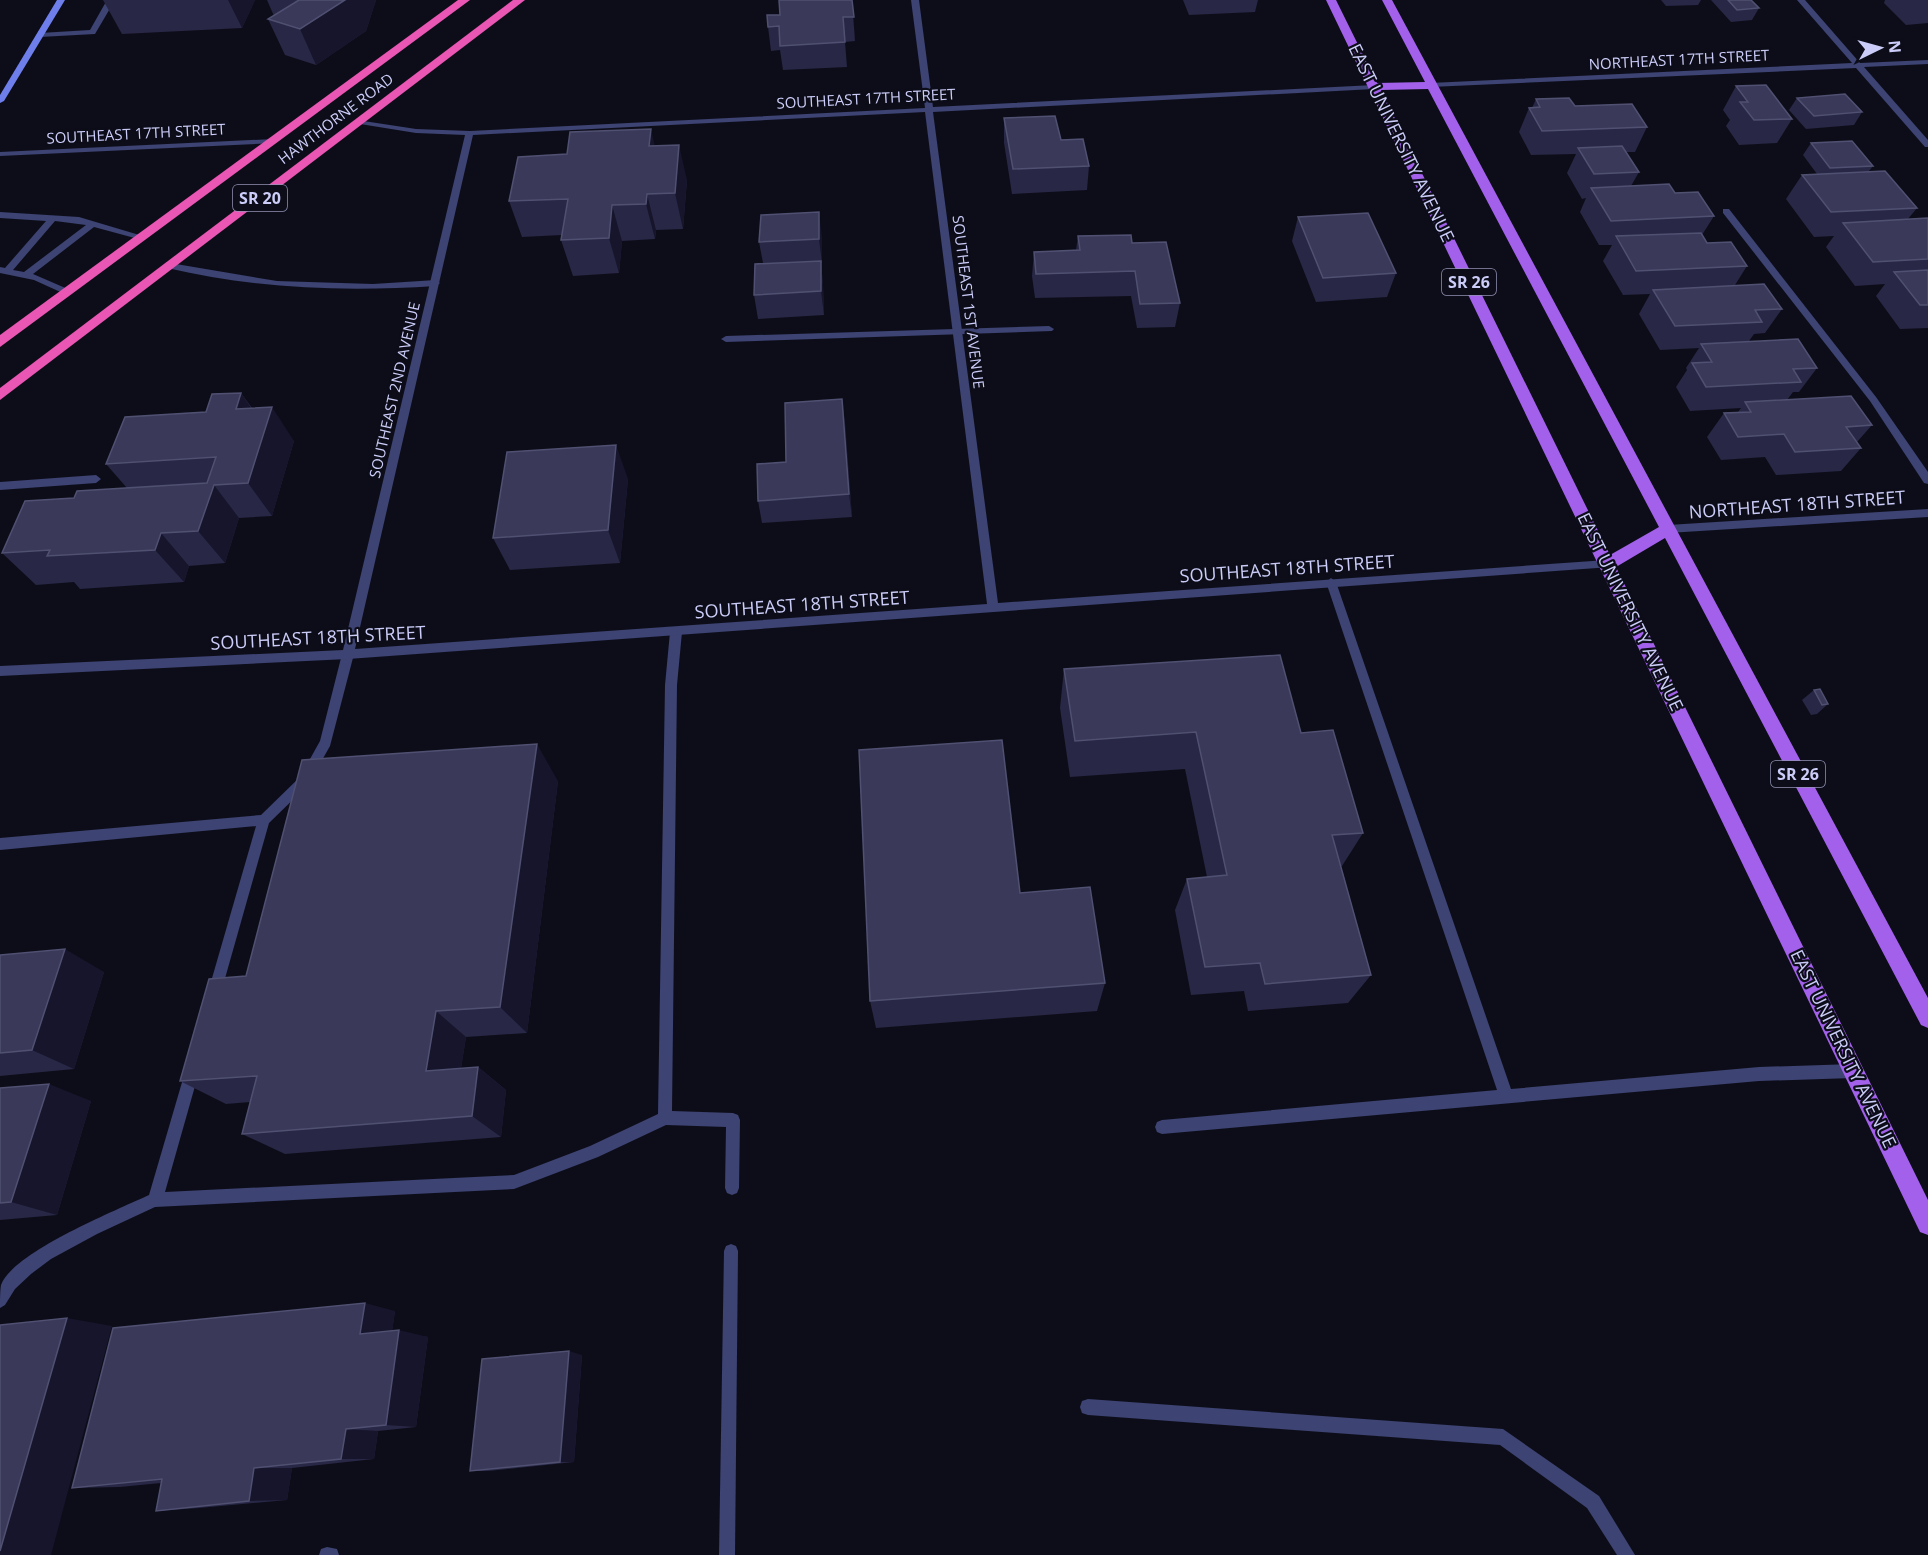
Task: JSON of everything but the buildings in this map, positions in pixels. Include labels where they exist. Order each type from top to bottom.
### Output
[{"type":"highway","name":"HAWTHORNE ROAD","points":[[0,342],[465,0]]},
{"type":"highway","name":"HAWTHORNE ROAD","points":[[0,395],[520,0]]},
{"type":"main road","name":"EAST UNIVERSITY AVENUE","points":[[1331,0],[1928,1224]]},
{"type":"main road","name":"SR 26","points":[[1387,0],[1430,85],[1928,1018]]},
{"type":"main road","points":[[1374,87],[1430,85]]},
{"type":"main road","points":[[1606,564],[1668,530]]},
{"type":"street","points":[[0,102],[61,0]]},
{"type":"street","points":[[40,35],[92,32],[111,0]]},
{"type":"street","name":"SOUTHEAST 1ST AVENUE","points":[[915,0],[993,607]]},
{"type":"street","points":[[1802,0],[1928,145]]},
{"type":"street","name":"NORTHEAST 17TH STREET","points":[[1430,85],[1928,62]]},
{"type":"street","name":"SOUTHEAST 17TH STREET","points":[[360,122],[416,131],[470,133],[1374,87]]},
{"type":"street","name":"SOUTHEAST 2ND AVENUE","points":[[264,820],[304,781],[326,742],[470,133]]},
{"type":"street","name":"SOUTHEAST 17TH STREET","points":[[0,154],[273,141]]},
{"type":"street","points":[[1726,212],[1769,270],[1873,399],[1928,480]]},
{"type":"street","points":[[2,218],[54,217],[94,223],[142,237]]},
{"type":"street","points":[[4,270],[54,217]]},
{"type":"street","points":[[26,275],[94,223]]},
{"type":"street","points":[[170,266],[277,284],[373,287],[435,283]]},
{"type":"street","points":[[4,270],[26,275],[67,292]]},
{"type":"street","points":[[726,339],[957,334],[1049,329]]},
{"type":"street","points":[[0,486],[96,479]]},
{"type":"street","name":"NORTHEAST 18TH STREET","points":[[1668,530],[1928,513]]},
{"type":"street","name":"SOUTHEAST 18TH STREET","points":[[0,671],[348,654],[1606,564]]},
{"type":"street","points":[[1331,582],[1506,1096]]},
{"type":"street","points":[[665,1118],[671,685],[676,632]]},
{"type":"street","points":[[0,844],[264,820],[211,1004]]},
{"type":"street","points":[[155,1200],[195,1062]]},
{"type":"street","points":[[1162,1127],[1759,1074],[1853,1071]]},
{"type":"street","points":[[0,1300],[4,1290],[47,1250],[155,1200],[514,1182],[593,1152],[665,1118],[733,1120],[732,1188]]},
{"type":"street","points":[[727,1555],[731,1251]]},
{"type":"street","points":[[1088,1407],[1503,1437],[1593,1502],[1627,1555]]}]
